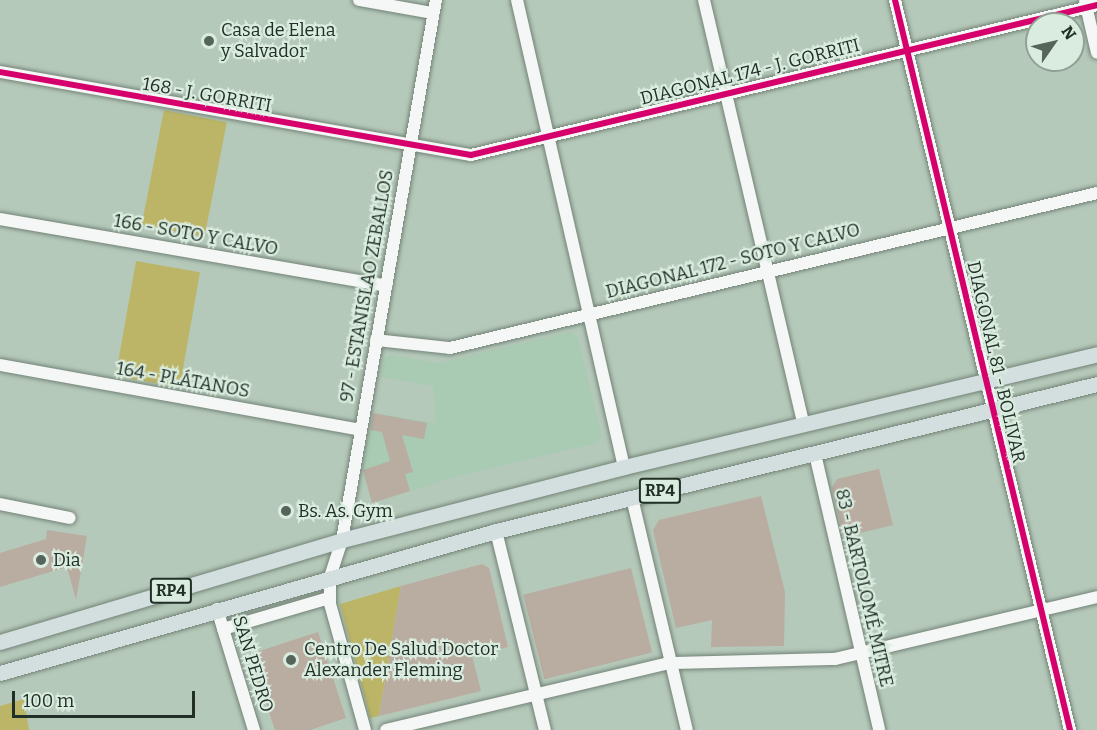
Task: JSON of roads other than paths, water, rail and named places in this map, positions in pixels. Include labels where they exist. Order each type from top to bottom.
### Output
[{"type":"main road","name":"RP4","points":[[0,642],[342,540],[803,422],[984,382],[1097,354]]},
{"type":"main road","name":"RP4","points":[[0,674],[217,609],[496,531],[1097,384]]},
{"type":"street","points":[[359,0],[433,14]]},
{"type":"street","name":"97 - ESTANISLAO ZEBALLOS","points":[[365,730],[329,598],[330,577],[342,540],[436,0]]},
{"type":"street","points":[[517,0],[624,467]]},
{"type":"street","points":[[704,0],[803,422]]},
{"type":"street","name":"DIAGONAL 81 - BOLIVAR","points":[[895,0],[950,227],[984,382],[1070,730]]},
{"type":"street","points":[[1089,4],[1097,53]]},
{"type":"street","name":"DIAGONAL 174 - J. GORRITI","points":[[410,147],[471,155],[1089,4]]},
{"type":"street","name":"168 - J. GORRITI","points":[[0,72],[410,147]]},
{"type":"street","name":"DIAGONAL 172 - SOTO Y CALVO","points":[[376,340],[450,348],[766,270],[1097,193]]},
{"type":"street","name":"166 - SOTO Y CALVO","points":[[0,219],[386,286]]},
{"type":"street","name":"164 - PLÁTANOS","points":[[0,365],[360,430]]},
{"type":"street","name":"83 - BARTOLOMÉ MITRE","points":[[815,454],[879,730]]},
{"type":"street","points":[[632,498],[687,730]]},
{"type":"street","points":[[0,504],[70,518]]},
{"type":"street","points":[[496,531],[545,730]]},
{"type":"street","points":[[386,730],[670,663],[818,662],[861,654],[1097,597]]},
{"type":"street","points":[[223,629],[329,598]]},
{"type":"street","name":"SAN PEDRO","points":[[217,609],[254,730]]},
{"type":"place","name":"Casa de Elena y Salvador","points":[[209,41]]},
{"type":"place","name":"Bs. As. Gym","points":[[286,511]]},
{"type":"place","name":"Dia","points":[[41,560]]},
{"type":"place","name":"Centro De Salud Doctor Alexander Fleming","points":[[291,660]]}]
